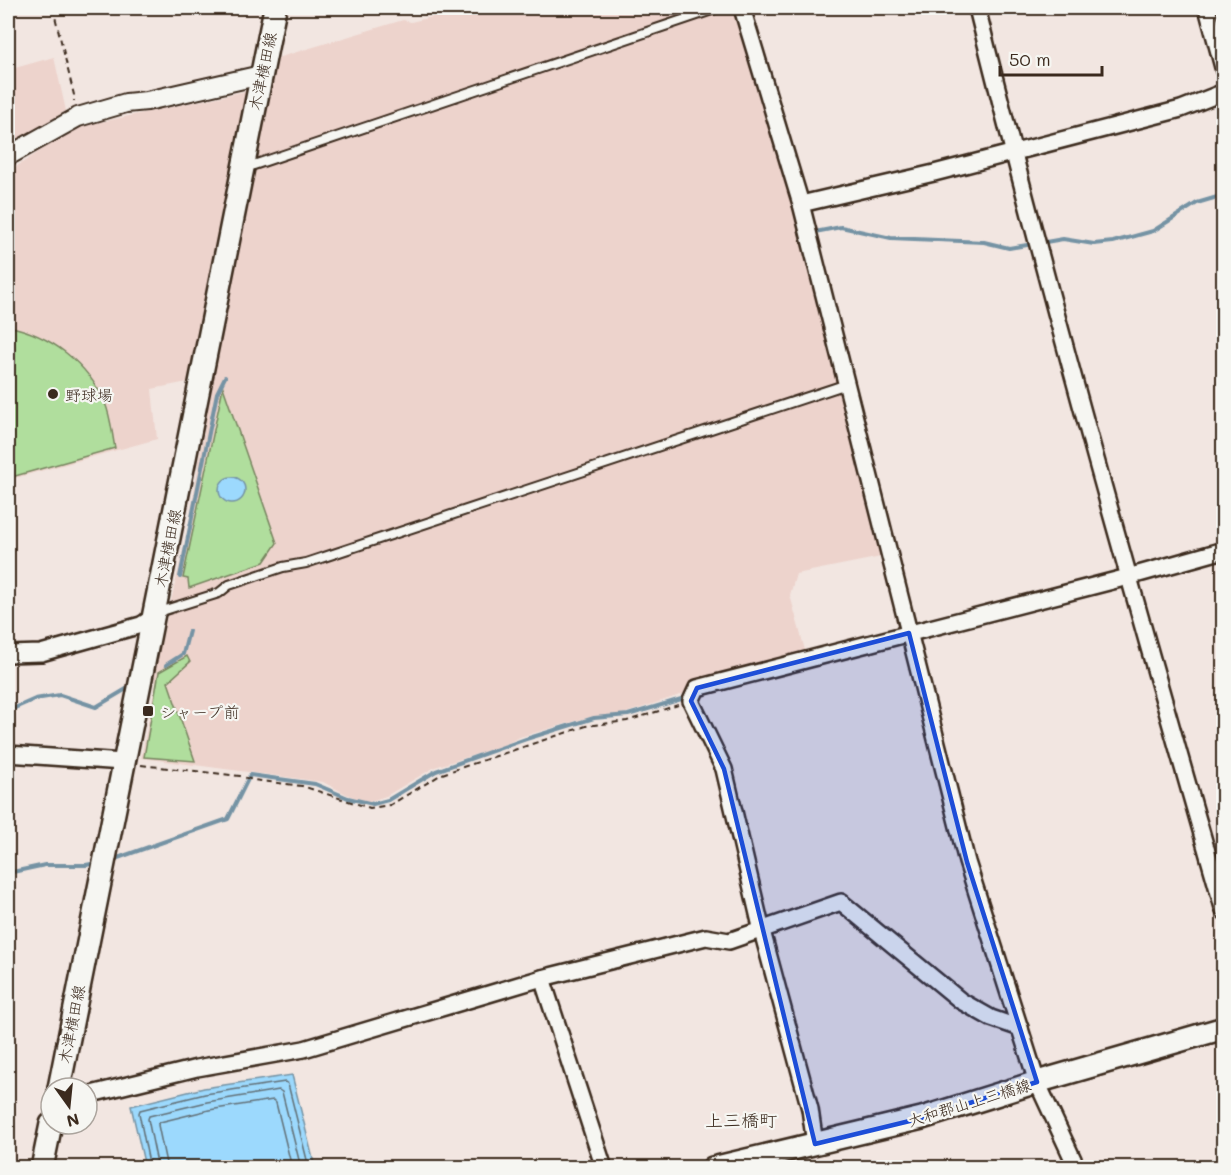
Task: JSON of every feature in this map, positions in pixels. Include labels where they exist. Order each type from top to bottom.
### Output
[{"type":"main road","name":"木津横田線","points":[[61,1076],[275,8]]},
{"type":"main road","name":"大和郡山上三橋線","points":[[713,1167],[922,1118],[1224,1028]]},
{"type":"main road","points":[[42,1167],[48,1136]]},
{"type":"street","points":[[742,8],[801,204],[967,862],[1037,1082],[1077,1167]]},
{"type":"street","points":[[977,8],[1038,245],[1224,911]]},
{"type":"street","points":[[1207,8],[1224,71]]},
{"type":"street","points":[[8,156],[72,120],[126,104],[261,75]]},
{"type":"street","points":[[801,204],[934,173],[1181,109],[1224,92]]},
{"type":"street","points":[[815,1144],[810,1109],[762,930],[724,769],[694,695],[909,633],[1130,581],[1224,550]]},
{"type":"street","points":[[8,654],[41,653],[141,624],[154,617]]},
{"type":"street","points":[[8,754],[123,762]]},
{"type":"street","points":[[99,1092],[197,1068],[304,1049],[542,978],[706,937],[729,941],[841,902],[961,1001],[991,1018],[1020,1028]]},
{"type":"street","points":[[542,978],[604,1167]]},
{"type":"lane","points":[[242,170],[718,8]]},
{"type":"lane","points":[[154,617],[165,610],[219,593],[229,585],[283,567],[306,563],[847,384]]},
{"type":"path","points":[[53,8],[75,95],[72,120]]},
{"type":"path","points":[[123,762],[302,786],[370,808],[390,805],[442,774],[586,726],[627,721],[694,695]]},
{"type":"highlighted area","points":[[909,633],[967,862],[1037,1082],[922,1118],[815,1144],[724,769],[691,701],[697,688]]},
{"type":"shaded area","points":[[469,8],[738,8],[764,89],[886,556],[796,574],[790,595],[806,654],[701,682],[686,693],[620,715],[590,717],[520,737],[500,747],[435,767],[386,796],[368,802],[323,782],[141,758],[156,682],[153,677],[188,529],[213,377],[152,389],[157,439],[8,480],[8,172],[77,127],[270,86],[277,58],[403,20],[411,22]]},
{"type":"shaded area","points":[[54,57],[66,111],[8,145],[8,70]]},
{"type":"green space","name":"野球場","points":[[8,326],[38,336],[52,344],[66,353],[88,375],[107,408],[115,448],[8,478]]},
{"type":"green space","points":[[223,387],[277,543],[264,562],[189,588],[188,579],[183,578]]},
{"type":"green space","points":[[187,656],[190,662],[168,682],[195,761],[144,757],[159,672]]},
{"type":"water","points":[[232,477],[241,481],[245,490],[241,499],[232,503],[223,499],[219,490],[223,481]]},
{"type":"water","points":[[292,1075],[315,1167],[145,1167],[131,1106],[204,1088]]},
{"type":"waterway","points":[[1040,243],[1063,239],[1094,244],[1113,242],[1153,231],[1197,203],[1224,195]]},
{"type":"waterway","points":[[815,232],[841,227],[891,238],[984,242],[1009,248],[1033,244]]},
{"type":"waterway","points":[[180,577],[217,393],[225,377]]},
{"type":"waterway","points":[[166,665],[183,654],[189,631]]},
{"type":"waterway","points":[[8,711],[35,699],[60,695],[96,707],[128,688]]},
{"type":"waterway","points":[[112,860],[228,819],[250,775],[315,784],[348,798],[373,804],[388,800],[436,771],[526,739],[594,718],[628,715],[688,697]]},
{"type":"waterway","points":[[8,873],[45,865],[96,863]]},
{"type":"place","name":"野球場","points":[[53,394]]},
{"type":"place","name":"シャープ前","points":[[148,711]]},
{"type":"district","name":"上三橋町","points":[[741,1120]]}]
